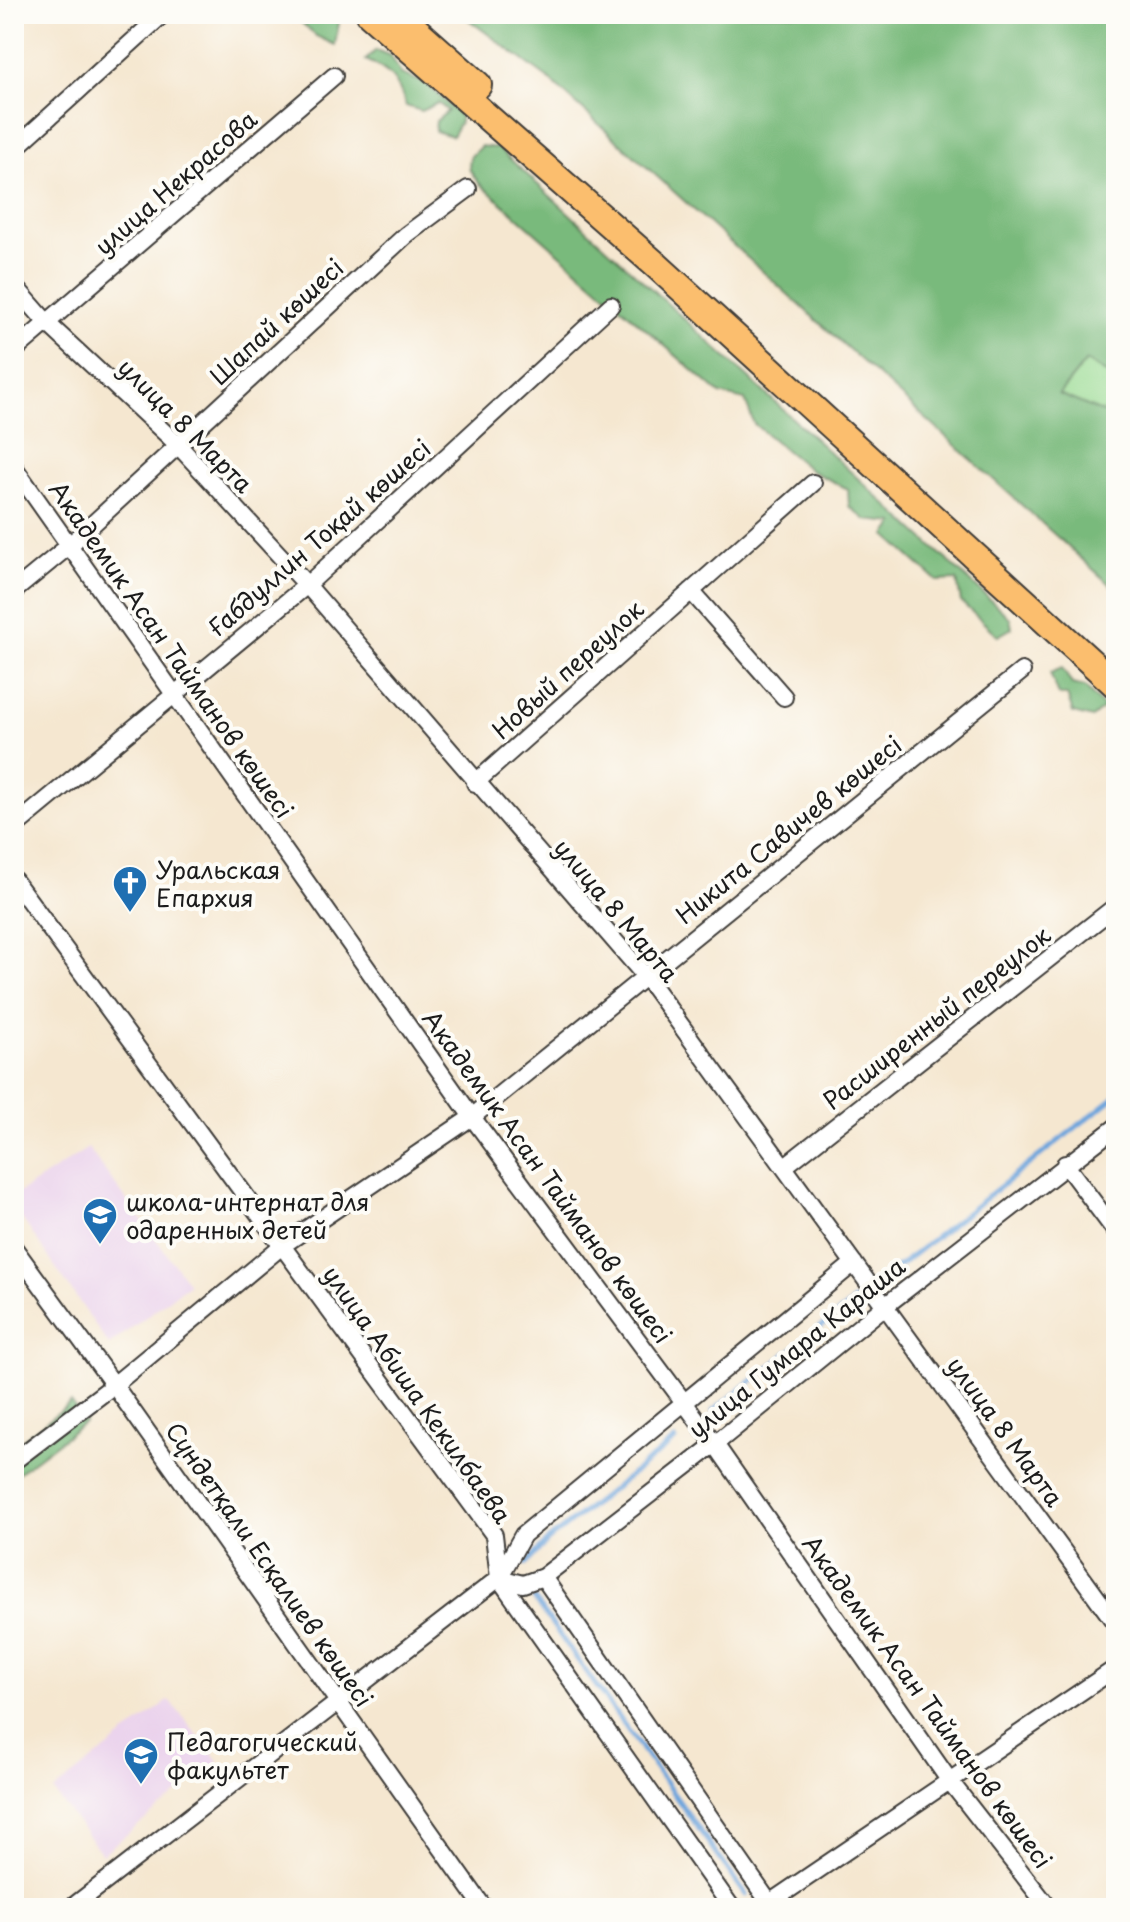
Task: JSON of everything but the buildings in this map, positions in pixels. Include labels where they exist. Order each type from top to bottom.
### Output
[{"type":"main road","points":[[370,14],[656,265],[1116,685]]},
{"type":"main road","points":[[398,14],[668,252],[1116,661]]},
{"type":"street","points":[[14,149],[163,14]]},
{"type":"street","name":"улица Некрасова","points":[[14,351],[334,76]]},
{"type":"street","name":"Шапай көшесі","points":[[14,591],[70,545],[406,235],[468,189]]},
{"type":"street","name":"улица 8 Марта","points":[[14,285],[48,324],[177,444],[307,585],[645,976],[1116,1624]]},
{"type":"street","name":"Ғабдуллин Тоқай көшесі","points":[[14,827],[307,585],[611,305]]},
{"type":"street","name":"Академик Асан Тайманов көшесі","points":[[14,467],[472,1117],[715,1444],[949,1780],[1049,1908]]},
{"type":"street","name":"Новый переулок","points":[[475,783],[813,483]]},
{"type":"street","points":[[691,591],[784,697]]},
{"type":"street","name":"Никита Савичев көшесі","points":[[14,1461],[114,1385],[283,1245],[472,1117],[1022,671]]},
{"type":"street","name":"улица Абиша Кекилбаева","points":[[14,880],[494,1535],[499,1578],[732,1908]]},
{"type":"street","name":"Расширенный переулок","points":[[785,1166],[1116,906]]},
{"type":"street","name":"улица Гумара Караша","points":[[543,1577],[715,1444],[1065,1164],[1116,1127]]},
{"type":"street","points":[[1065,1164],[1116,1232]]},
{"type":"street","name":"Сүндетқали Есқалиев көшесі","points":[[14,1248],[484,1908]]},
{"type":"street","name":"улица Гумара Караша","points":[[71,1908],[499,1578],[523,1535],[854,1263]]},
{"type":"street","points":[[499,1578],[523,1584],[543,1577],[768,1906],[1116,1668]]},
{"type":"shaded area","name":"школа-интернат для одаренных детей","points":[[88,1148],[189,1284],[109,1345],[14,1207],[14,1196]]},
{"type":"shaded area","points":[[169,1700],[219,1761],[102,1854],[53,1791]]},
{"type":"green space","points":[[292,14],[336,14],[339,23],[335,45],[316,36]]},
{"type":"green space","points":[[461,14],[1116,14],[1116,379],[1086,361],[1059,394],[1116,418],[1116,590],[550,80]]},
{"type":"green space","points":[[376,50],[391,56],[401,74],[427,84],[460,116],[452,136],[435,131],[436,121],[448,111],[438,103],[421,111],[406,106],[392,77],[366,60]]},
{"type":"green space","points":[[481,146],[498,148],[1010,618],[1012,628],[998,636],[961,602],[957,580],[937,581],[886,535],[895,523],[866,520],[849,506],[848,489],[811,471],[754,424],[745,400],[720,394],[479,183],[469,169],[470,157]]},
{"type":"green space","points":[[1086,361],[1116,379],[1116,418],[1059,395]]},
{"type":"green space","points":[[1062,668],[1072,684],[1085,687],[1104,708],[1092,718],[1073,713],[1067,695],[1059,695],[1050,673]]},
{"type":"green space","points":[[71,1403],[85,1422],[14,1476],[14,1446]]},
{"type":"waterway","points":[[890,1273],[1116,1096]]},
{"type":"waterway","points":[[713,1411],[854,1301]]},
{"type":"waterway","points":[[526,1564],[546,1542],[675,1440]]},
{"type":"waterway","points":[[534,1599],[746,1895]]},
{"type":"place","name":"Уральская Епархия","points":[[130,914]]},
{"type":"place","name":"школа-интернат для одаренных детей","points":[[100,1246]]},
{"type":"place","name":"Педагогический факультет","points":[[141,1786]]}]
